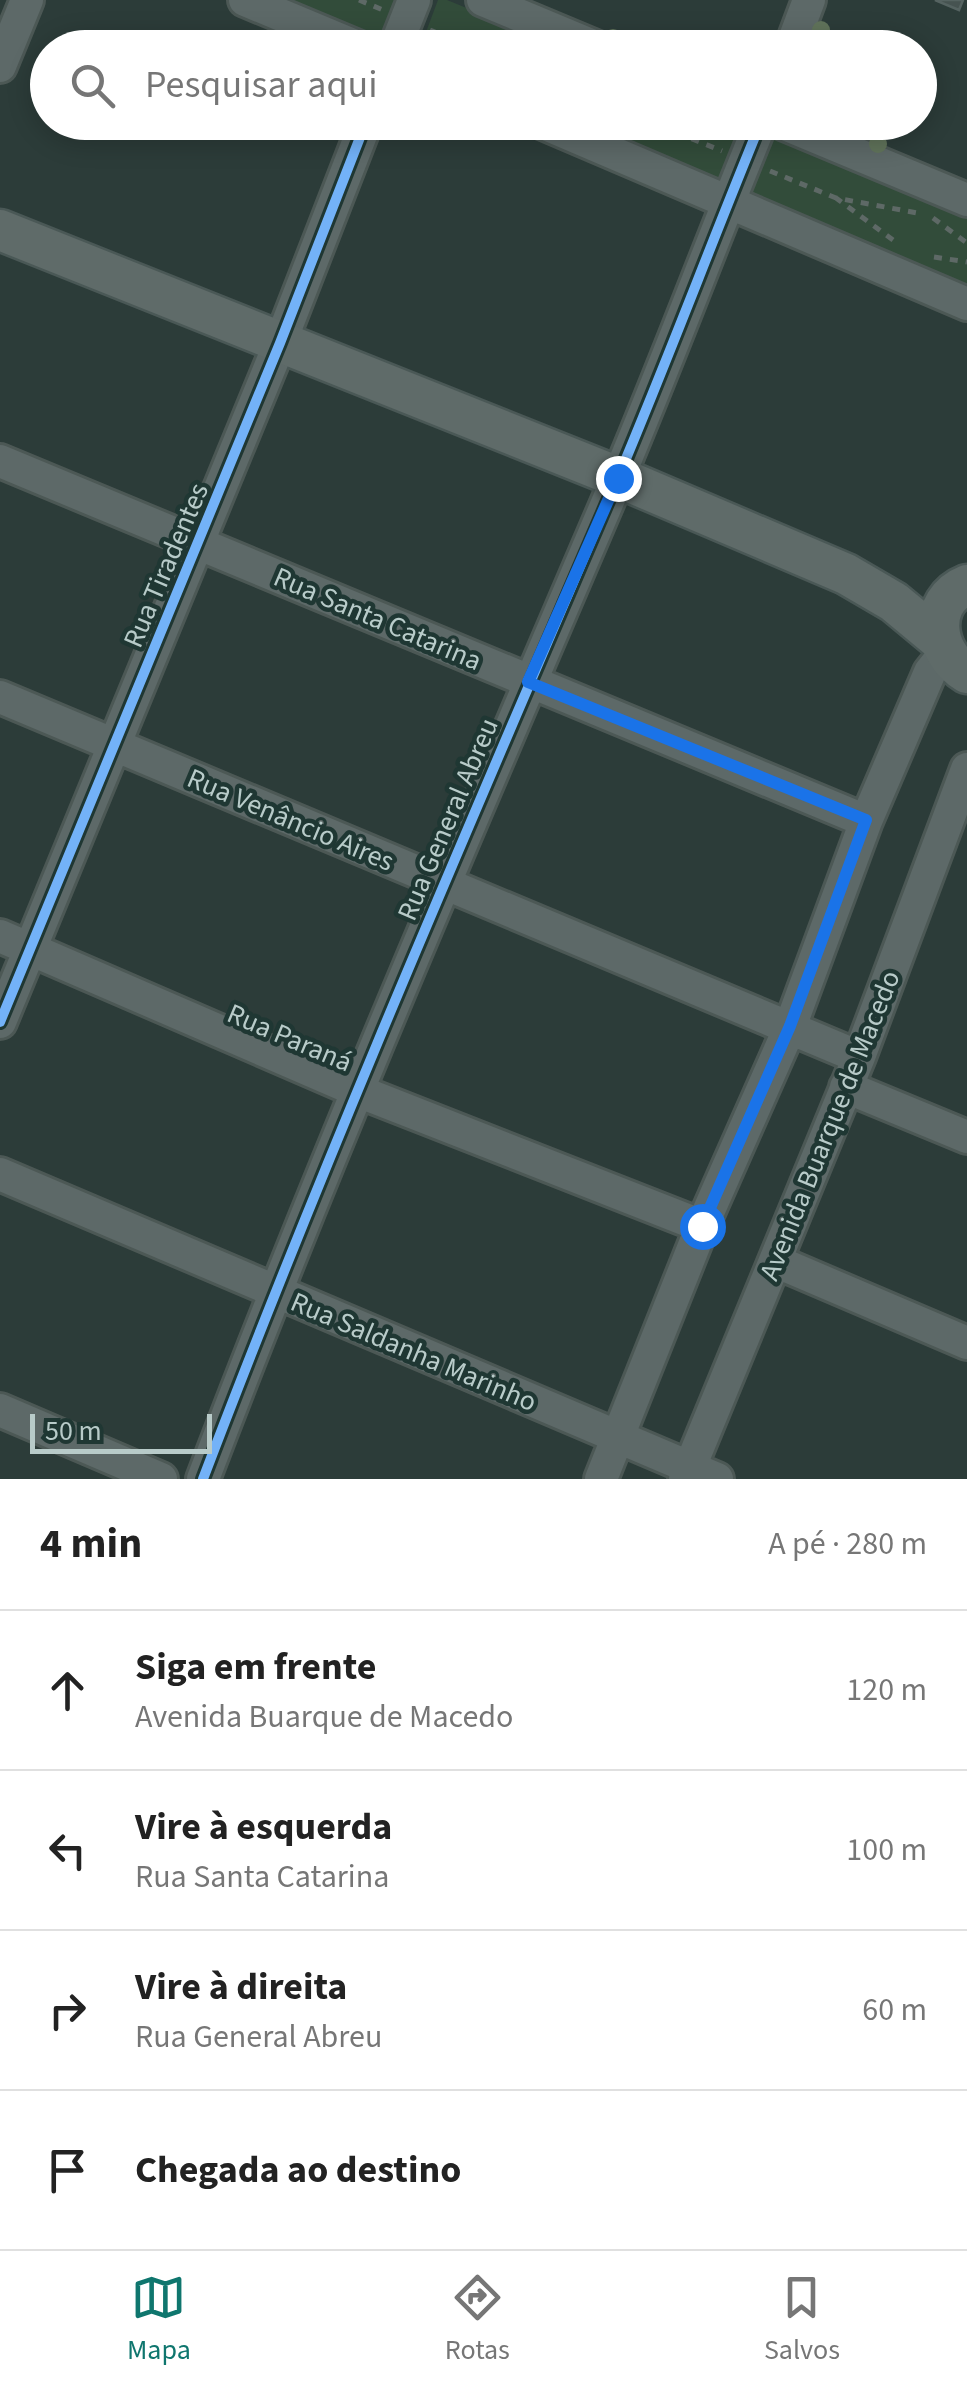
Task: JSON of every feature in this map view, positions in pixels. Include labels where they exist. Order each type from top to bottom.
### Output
[{"type":"main road","points":[[0,230],[618,478],[846,574],[894,602],[951,655]]},
{"type":"main road","points":[[846,574],[901,588],[961,585]]},
{"type":"main road","points":[[951,655],[938,624],[961,585]]},
{"type":"street","points":[[0,66],[27,0]]},
{"type":"street","points":[[246,0],[317,30]]},
{"type":"street","points":[[402,30],[414,0]]},
{"type":"street","points":[[483,0],[555,30]]},
{"type":"street","points":[[798,30],[810,0]]},
{"type":"street","name":"Rua Tiradentes","points":[[0,1022],[15,942],[115,743],[359,140]]},
{"type":"street","points":[[584,140],[967,304]]},
{"type":"street","name":"Rua General Abreu","points":[[204,1479],[274,1291],[528,682],[618,478],[753,140]]},
{"type":"street","points":[[823,140],[967,200]]},
{"type":"street","name":"Rua Santa Catarina","points":[[0,462],[866,820]]},
{"type":"street","points":[[601,1479],[702,1226],[790,1026],[866,820],[930,672],[951,655]]},
{"type":"street","name":"Rua Venâncio Aires","points":[[0,697],[859,1057]]},
{"type":"street","name":"Avenida Buarque de Macedo","points":[[697,1475],[774,1262],[859,1057],[967,769]]},
{"type":"street","name":"Rua Paraná","points":[[15,942],[358,1090],[702,1226]]},
{"type":"street","points":[[846,1088],[967,1137]]},
{"type":"street","name":"Rua Saldanha Marinho","points":[[0,1174],[697,1475]]},
{"type":"street","points":[[774,1262],[967,1343]]},
{"type":"street","points":[[0,1410],[160,1479]]},
{"type":"path","points":[[896,243],[836,198],[928,214],[967,243]]},
{"type":"path","points":[[930,256],[967,262]]},
{"type":"green space","points":[[272,0],[401,0],[388,30],[347,30]]},
{"type":"green space","points":[[438,0],[447,0],[520,30],[427,30]]},
{"type":"green space","points":[[611,140],[739,140],[724,187]]},
{"type":"green space","points":[[763,140],[788,140],[967,214],[967,286],[744,193]]},
{"type":"building","points":[[935,0],[963,0],[959,10]]},
{"type":"cycle path","points":[[0,1022],[280,343],[359,140]]},
{"type":"cycle path","points":[[203,1479],[353,1102],[636,436],[754,140]]},
{"type":"route","points":[[618,478],[528,682],[866,820],[790,1026],[702,1226]]}]
